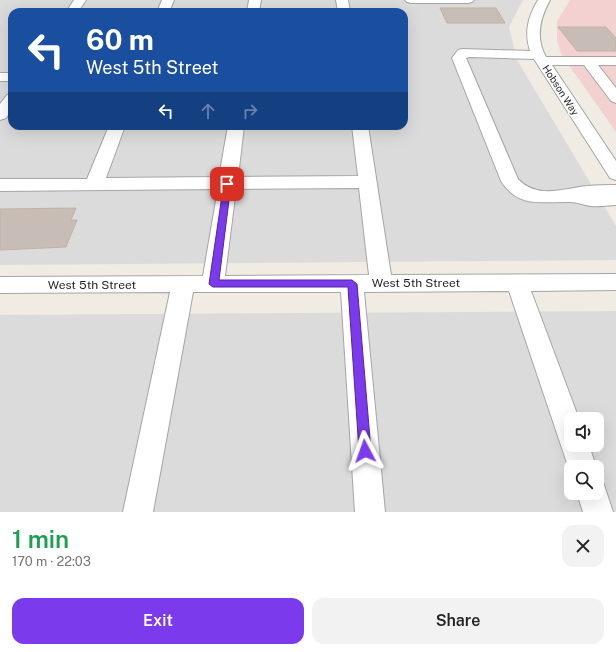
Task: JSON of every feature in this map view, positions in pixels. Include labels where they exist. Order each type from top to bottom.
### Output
[{"type":"street","points":[[411,0],[468,0]]},
{"type":"street","name":"Hobson Way","points":[[544,0],[535,16],[533,29],[539,56],[615,172]]},
{"type":"street","points":[[616,61],[588,61],[498,52],[463,53],[459,58],[510,180],[516,189],[523,194],[530,196],[571,196],[592,200],[616,199]]},
{"type":"street","points":[[588,61],[616,98]]},
{"type":"street","points":[[0,115],[8,104]]},
{"type":"street","points":[[94,185],[115,130]]},
{"type":"street","points":[[213,284],[235,130]]},
{"type":"street","points":[[361,130],[381,283]]},
{"type":"street","points":[[596,144],[616,144]]},
{"type":"street","points":[[0,185],[368,182]]},
{"type":"street","points":[[571,196],[587,192],[616,191]]},
{"type":"street","points":[[517,282],[564,415]]},
{"type":"street","name":"West 5th Street","points":[[0,285],[616,282]]},
{"type":"street","points":[[138,512],[183,284]]},
{"type":"street","points":[[352,284],[370,512]]},
{"type":"street","points":[[594,500],[598,512]]},
{"type":"shaded area","points":[[0,0],[523,0],[509,27],[517,60],[616,226],[616,260],[0,265]]},
{"type":"shaded area","points":[[570,0],[616,0],[616,132],[561,54],[557,40],[557,21]]},
{"type":"shaded area","points":[[616,311],[616,512],[0,512],[0,315]]},
{"type":"building","points":[[440,8],[496,8],[505,23],[447,23]]},
{"type":"building","points":[[558,27],[606,27],[616,38],[616,51],[577,51]]},
{"type":"building","points":[[76,208],[71,220],[77,220],[66,247],[0,250],[0,209]]},
{"type":"route","points":[[227,184],[213,284],[352,284],[365,451]]}]
